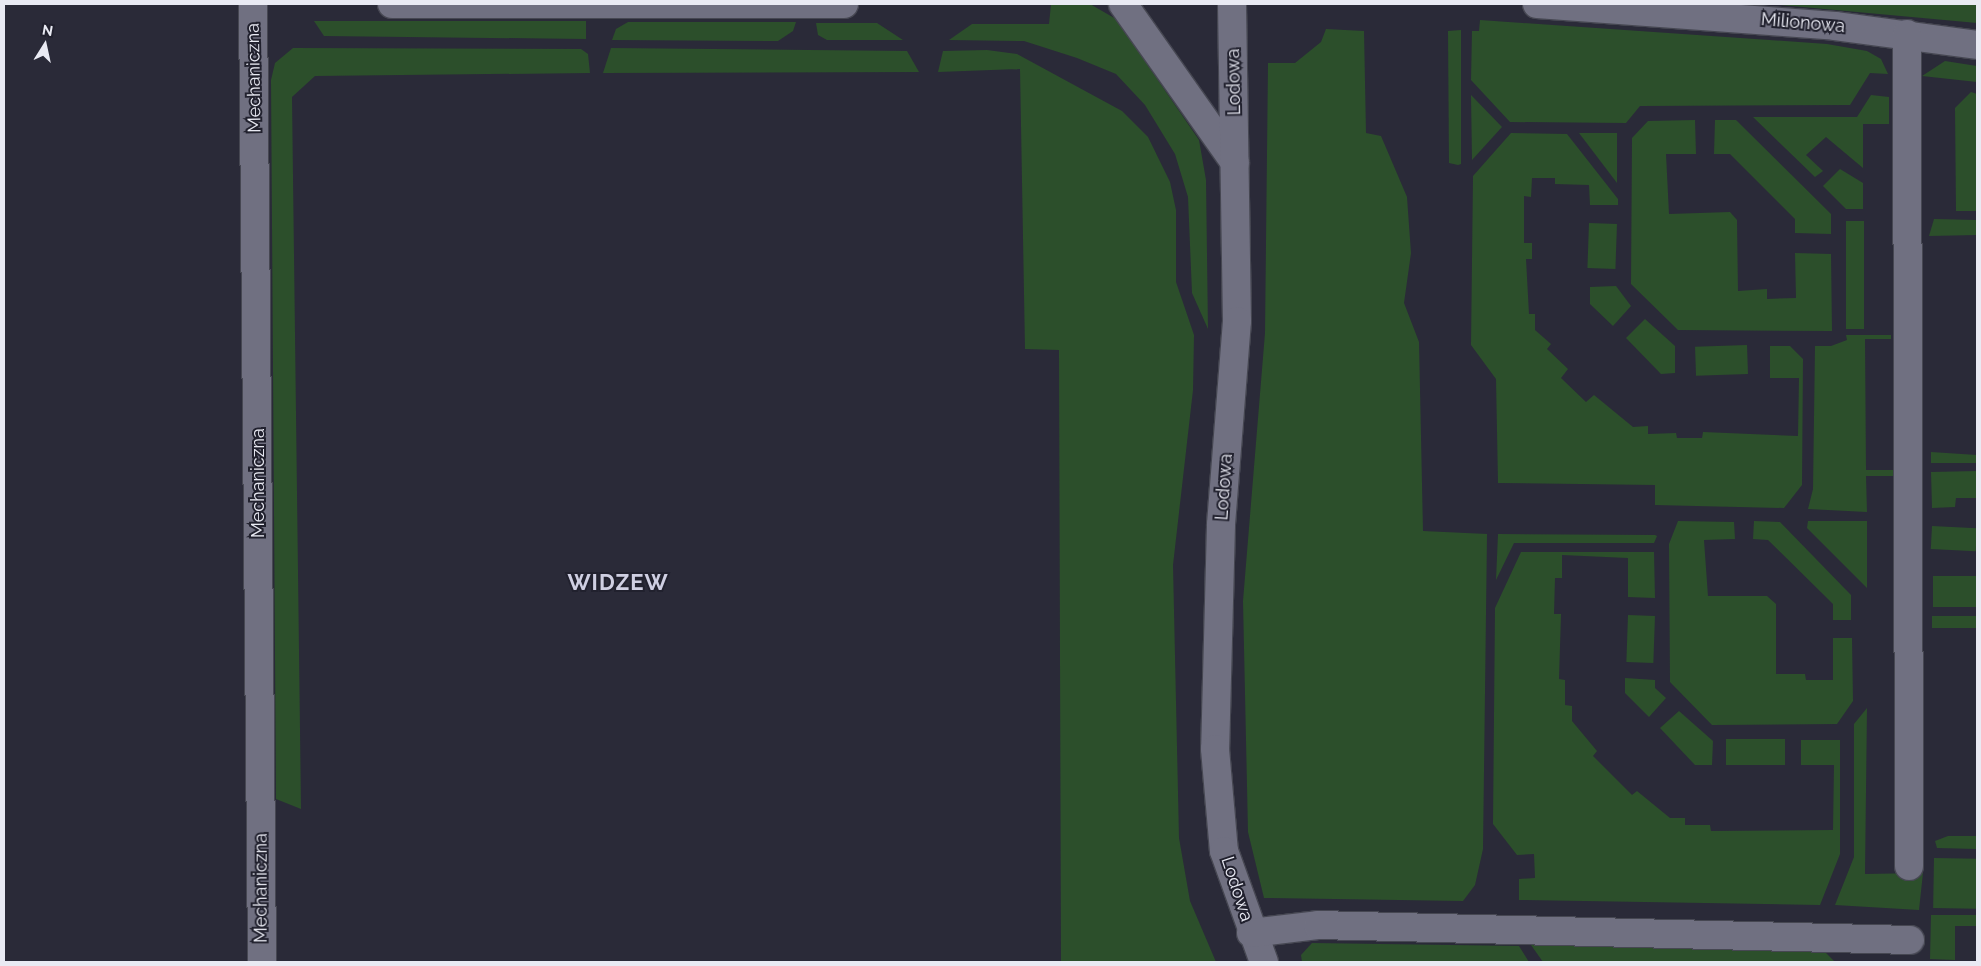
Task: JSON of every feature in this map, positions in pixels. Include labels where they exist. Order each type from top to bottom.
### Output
[{"type":"street","name":"Mechaniczna","points":[[253,4],[262,962]]},
{"type":"street","points":[[392,4],[844,4]]},
{"type":"street","points":[[1123,4],[1235,163]]},
{"type":"street","name":"Lodowa","points":[[1232,4],[1237,321],[1221,525],[1215,750],[1224,851],[1251,933],[1264,962]]},
{"type":"street","name":"Milionowa","points":[[1537,4],[1907,34],[1977,45]]},
{"type":"street","points":[[1907,34],[1909,866]]},
{"type":"street","points":[[1251,933],[1318,925],[1910,940]]},
{"type":"green space","points":[[1051,4],[1090,4],[1116,19],[1199,140],[1206,180],[1208,329],[1192,293],[1188,197],[1175,154],[1145,105],[1116,74],[1077,58],[1024,41],[949,40],[972,24],[1049,24]]},
{"type":"green space","points":[[1771,4],[1977,4],[1977,23]]},
{"type":"green space","points":[[1480,20],[1827,44],[1867,51],[1881,59],[1888,74],[1870,73],[1850,105],[1640,106],[1626,123],[1510,122],[1471,80],[1472,31],[1479,31]]},
{"type":"green space","points":[[314,21],[586,21],[586,39],[324,36]]},
{"type":"green space","points":[[628,22],[796,22],[793,31],[778,41],[612,40],[616,29]]},
{"type":"green space","points":[[816,23],[877,23],[903,40],[827,40],[818,35]]},
{"type":"green space","points":[[1326,29],[1364,31],[1366,133],[1381,136],[1407,197],[1411,253],[1404,303],[1419,342],[1423,531],[1487,534],[1483,849],[1475,885],[1463,901],[1264,898],[1248,832],[1243,601],[1265,333],[1268,63],[1295,63],[1321,42]]},
{"type":"green space","points":[[1461,30],[1461,164],[1458,165],[1449,163],[1448,31]]},
{"type":"green space","points":[[293,48],[581,49],[588,54],[590,73],[315,76],[292,97],[301,809],[276,799],[271,80],[275,63]]},
{"type":"green space","points":[[611,48],[907,51],[919,72],[603,73]]},
{"type":"green space","points":[[987,50],[1017,54],[1122,111],[1148,137],[1170,182],[1176,210],[1176,282],[1194,335],[1193,390],[1173,565],[1179,838],[1190,901],[1216,962],[1061,962],[1059,350],[1025,349],[1020,69],[938,72],[943,51]]},
{"type":"green space","points":[[1945,61],[1977,66],[1977,82],[1922,76]]},
{"type":"green space","points":[[1971,92],[1977,94],[1977,211],[1956,211],[1955,108]]},
{"type":"green space","points":[[1471,95],[1502,127],[1472,160]]},
{"type":"green space","points":[[1871,95],[1889,97],[1889,124],[1863,124],[1863,168],[1826,137],[1806,155],[1823,171],[1815,177],[1753,117],[1857,117]]},
{"type":"green space","points":[[1695,120],[1696,154],[1666,154],[1669,214],[1730,212],[1737,220],[1738,291],[1767,289],[1767,299],[1796,298],[1795,253],[1831,254],[1832,331],[1678,330],[1631,284],[1632,138],[1648,121]]},
{"type":"green space","points":[[1715,120],[1736,120],[1831,214],[1831,234],[1795,233],[1795,219],[1730,154],[1714,154]]},
{"type":"green space","points":[[1511,133],[1567,134],[1618,199],[1618,205],[1590,205],[1589,185],[1555,184],[1555,178],[1532,178],[1531,197],[1524,196],[1524,243],[1532,243],[1532,259],[1526,259],[1529,314],[1535,314],[1535,330],[1551,344],[1547,349],[1568,369],[1561,378],[1586,402],[1594,395],[1633,427],[1648,426],[1648,434],[1676,433],[1677,438],[1702,438],[1703,432],[1798,436],[1799,378],[1770,378],[1770,346],[1790,346],[1803,359],[1802,485],[1784,508],[1655,505],[1655,485],[1498,483],[1496,379],[1471,345],[1473,176]]},
{"type":"green space","points":[[1579,133],[1617,133],[1617,183]]},
{"type":"green space","points":[[1840,169],[1863,183],[1863,209],[1846,209],[1823,186]]},
{"type":"green space","points":[[1934,219],[1977,220],[1977,235],[1929,236]]},
{"type":"green space","points":[[1846,221],[1864,221],[1864,329],[1846,329]]},
{"type":"green space","points":[[1589,223],[1617,224],[1615,269],[1587,268]]},
{"type":"green space","points":[[1616,286],[1631,306],[1613,326],[1590,304],[1590,287]]},
{"type":"green space","points":[[1645,319],[1675,346],[1675,373],[1661,374],[1626,338]]},
{"type":"green space","points":[[1846,335],[1891,335],[1891,339],[1865,339],[1866,470],[1893,470],[1893,476],[1866,476],[1867,512],[1808,509],[1813,489],[1815,346],[1831,346],[1847,340]]},
{"type":"green space","points":[[1747,345],[1748,374],[1696,376],[1695,347]]},
{"type":"green space","points":[[1931,452],[1977,455],[1977,463],[1931,463]]},
{"type":"green space","points":[[1977,471],[1977,498],[1956,498],[1955,507],[1932,508],[1931,472]]},
{"type":"green space","points":[[1678,521],[1734,522],[1735,539],[1704,540],[1708,596],[1767,596],[1776,604],[1776,674],[1805,674],[1806,680],[1833,680],[1833,638],[1852,638],[1853,701],[1837,724],[1712,725],[1670,682],[1669,544]]},
{"type":"green space","points":[[1754,521],[1780,522],[1851,595],[1851,620],[1833,620],[1833,604],[1768,540],[1753,539]]},
{"type":"green space","points":[[1808,521],[1867,521],[1867,588],[1807,528]]},
{"type":"green space","points":[[1932,526],[1977,528],[1976,551],[1931,549]]},
{"type":"green space","points":[[1498,534],[1657,536],[1654,543],[1514,543],[1496,580]]},
{"type":"green space","points":[[1521,552],[1654,552],[1655,598],[1628,597],[1628,558],[1562,555],[1562,578],[1555,578],[1554,614],[1561,614],[1559,679],[1565,680],[1565,705],[1572,706],[1572,721],[1597,751],[1593,756],[1632,795],[1637,791],[1670,818],[1685,818],[1685,825],[1710,825],[1711,831],[1833,830],[1834,765],[1801,765],[1801,740],[1840,740],[1840,854],[1820,905],[1519,900],[1519,879],[1535,878],[1534,854],[1517,855],[1493,824],[1495,608]]},
{"type":"green space","points":[[1933,576],[1977,576],[1977,607],[1933,607]]},
{"type":"green space","points":[[1628,615],[1655,616],[1653,663],[1626,662]]},
{"type":"green space","points":[[1932,616],[1977,616],[1977,628],[1932,628]]},
{"type":"green space","points":[[1625,678],[1655,680],[1655,688],[1666,698],[1649,717],[1625,693]]},
{"type":"green space","points":[[1867,708],[1865,874],[1923,873],[1919,910],[1835,905],[1854,857],[1854,724]]},
{"type":"green space","points":[[1679,711],[1713,741],[1712,765],[1695,765],[1660,728]]},
{"type":"green space","points":[[1726,739],[1785,739],[1785,765],[1726,765]]},
{"type":"green space","points":[[1948,836],[1977,836],[1977,849],[1937,848],[1935,841]]},
{"type":"green space","points":[[1934,858],[1977,859],[1976,909],[1933,908]]},
{"type":"green space","points":[[1931,915],[1977,915],[1977,926],[1955,926],[1955,960],[1930,959]]},
{"type":"green space","points":[[1312,943],[1519,946],[1529,962],[1302,962],[1301,955]]},
{"type":"green space","points":[[1531,945],[1823,950],[1835,962],[1543,962]]},
{"type":"district","name":"WIDZEW","points":[[618,583]]}]
